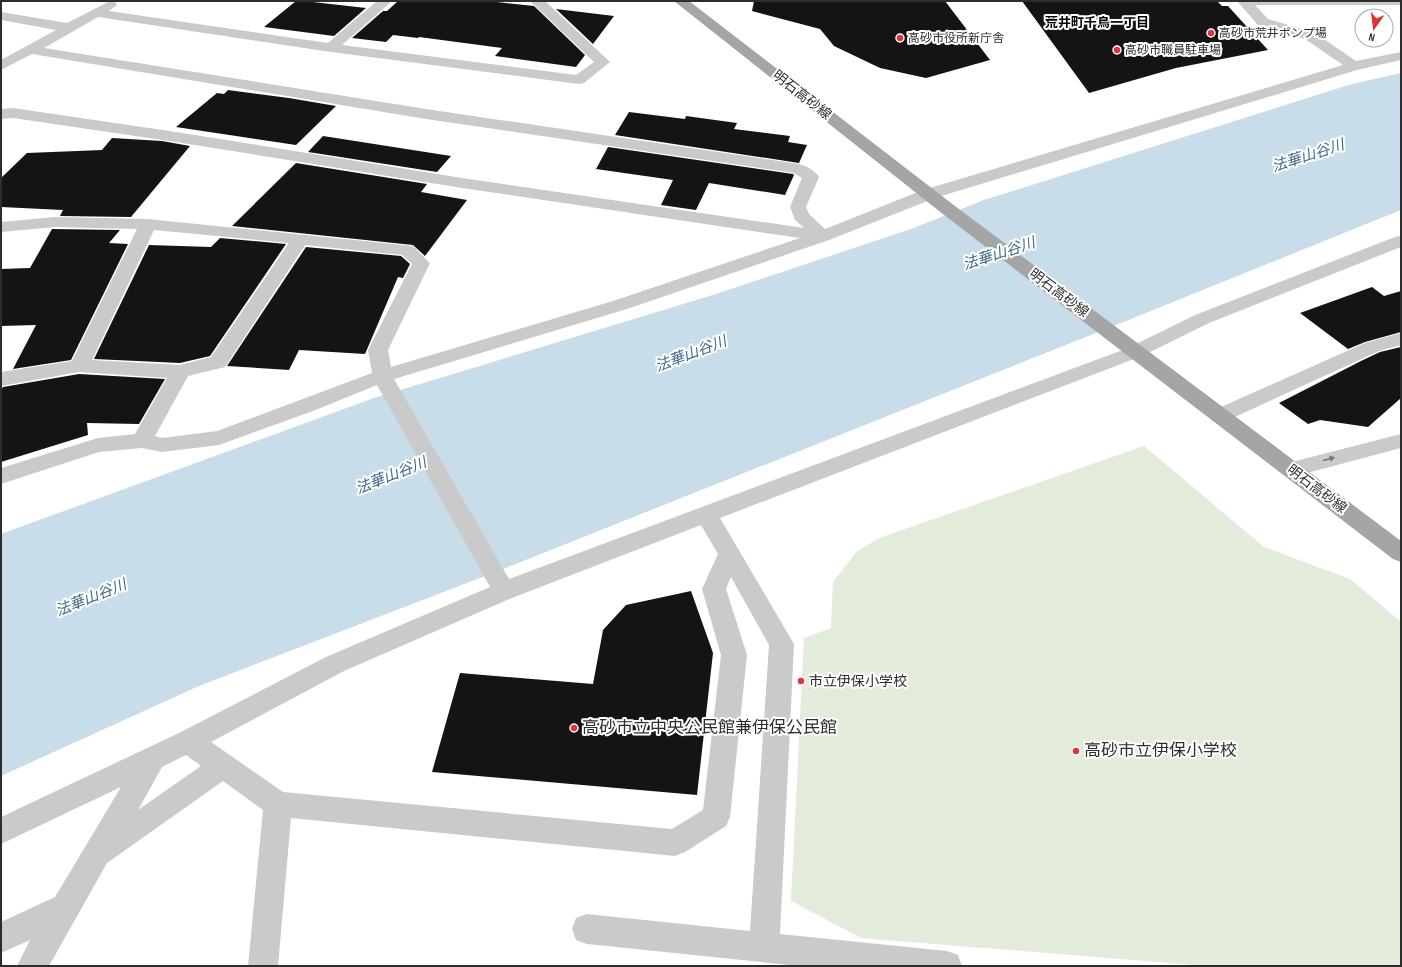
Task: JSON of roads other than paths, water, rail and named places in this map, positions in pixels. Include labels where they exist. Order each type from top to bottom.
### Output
[{"type":"main road","name":"明石高砂線","points":[[681,1],[1110,333],[1219,416],[1292,469],[1401,553]]},
{"type":"street","points":[[1,66],[118,1]]},
{"type":"street","points":[[331,48],[385,1]]},
{"type":"street","points":[[97,12],[331,48],[579,80],[603,62],[537,1]]},
{"type":"street","points":[[1244,1],[1263,22],[1310,36],[1354,66]]},
{"type":"street","points":[[1244,1],[1401,1]]},
{"type":"street","points":[[1,16],[70,28]]},
{"type":"street","points":[[31,50],[442,116],[799,168],[811,177],[798,207],[801,216],[823,236]]},
{"type":"street","points":[[1,476],[98,445],[142,441],[162,446],[219,438],[382,376],[620,305],[823,236],[929,194],[1354,66],[1401,56]]},
{"type":"street","points":[[1,114],[13,112],[184,138],[462,184],[823,236]]},
{"type":"street","points":[[1,227],[54,222],[148,224],[407,250],[421,263],[378,350],[382,376],[504,591]]},
{"type":"street","points":[[79,366],[148,224]]},
{"type":"street","points":[[1,379],[79,366],[180,372],[218,362],[300,240]]},
{"type":"street","points":[[1,831],[152,759],[336,664],[504,591],[1135,352],[1202,319],[1401,241]]},
{"type":"street","points":[[1219,416],[1372,347],[1401,339]]},
{"type":"street","points":[[142,441],[180,372]]},
{"type":"street","points":[[1292,469],[1401,441]]},
{"type":"street","points":[[707,515],[782,644],[764,947]]},
{"type":"street","points":[[188,741],[278,804],[675,843],[716,817],[734,655],[714,589],[729,554]]},
{"type":"street","points":[[32,966],[152,759]]},
{"type":"street","points":[[96,855],[224,765]]},
{"type":"street","points":[[263,966],[278,804]]},
{"type":"street","points":[[1,938],[65,908]]},
{"type":"street","points":[[587,929],[948,966]]},
{"type":"water","name":"法華山谷川","points":[[1401,73],[1401,210],[493,573],[199,686],[1,776],[1,534],[374,398],[716,294],[911,229],[984,200],[1352,84]]},
{"type":"place","name":"高砂市荒井ポンプ場","points":[[1211,33]]},
{"type":"place","name":"高砂市役所新庁舎","points":[[900,38]]},
{"type":"place","name":"高砂市職員駐車場","points":[[1117,50]]},
{"type":"place","name":"市立伊保小学校","points":[[801,681]]},
{"type":"place","name":"高砂市立中央公民館兼伊保公民館","points":[[574,728]]},
{"type":"place","name":"高砂市立伊保小学校","points":[[1076,751]]},
{"type":"district","name":"荒井町千鳥一丁目","points":[[1097,23]]}]
